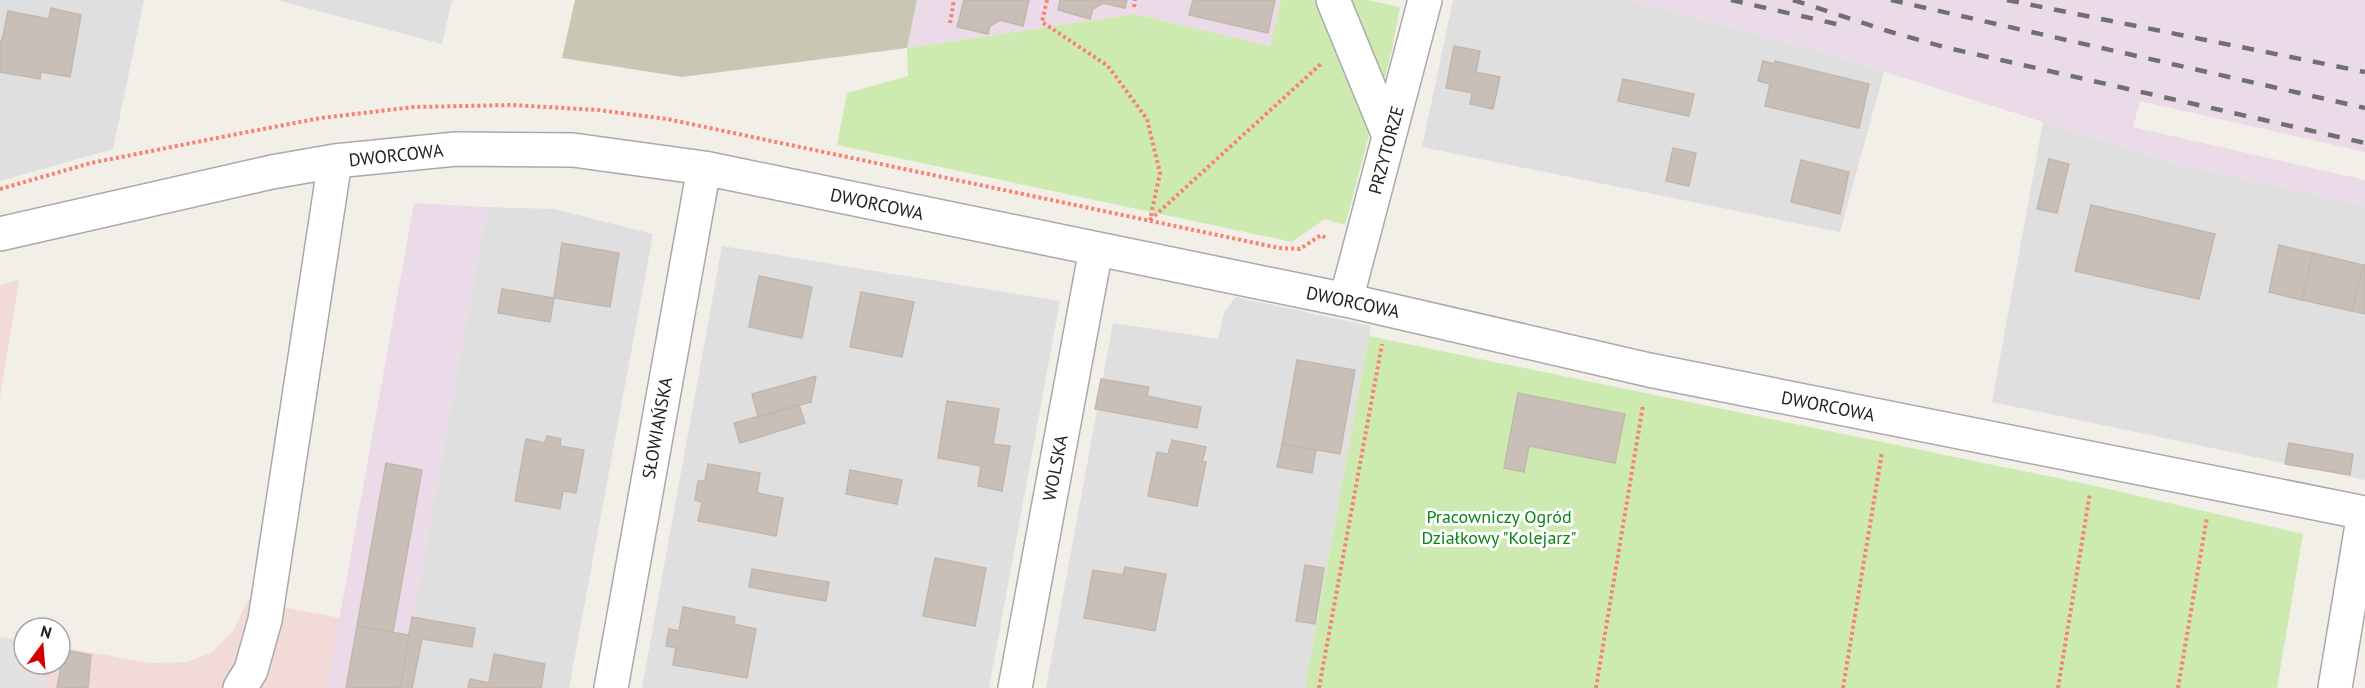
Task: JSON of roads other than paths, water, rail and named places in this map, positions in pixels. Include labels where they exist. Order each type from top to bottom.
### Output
[{"type":"street","points":[[1333,0],[1389,136]]},
{"type":"street","name":"PRZYTORZE","points":[[1346,300],[1425,0]]},
{"type":"street","name":"DWORCOWA","points":[[0,234],[272,172],[335,161],[456,149],[573,150],[704,168],[1346,300],[1649,370],[2365,513]]},
{"type":"street","name":"DWORCOWA","points":[[240,688],[251,670],[265,620],[335,161]]},
{"type":"street","name":"SŁOWIAŃSKA","points":[[611,688],[704,168]]},
{"type":"street","name":"WOLSKA","points":[[1015,688],[1096,249]]},
{"type":"street","points":[[2335,688],[2365,513]]},
{"type":"railway","points":[[1731,0],[1845,26]]},
{"type":"railway","points":[[1793,0],[1944,47],[2365,143]]},
{"type":"railway","points":[[1891,0],[2365,108]]},
{"type":"railway","points":[[2007,0],[2365,72]]},
{"type":"park label","name":"Pracowniczy Ogród Działkowy \"Kolejarz\"","points":[[1499,526]]}]
